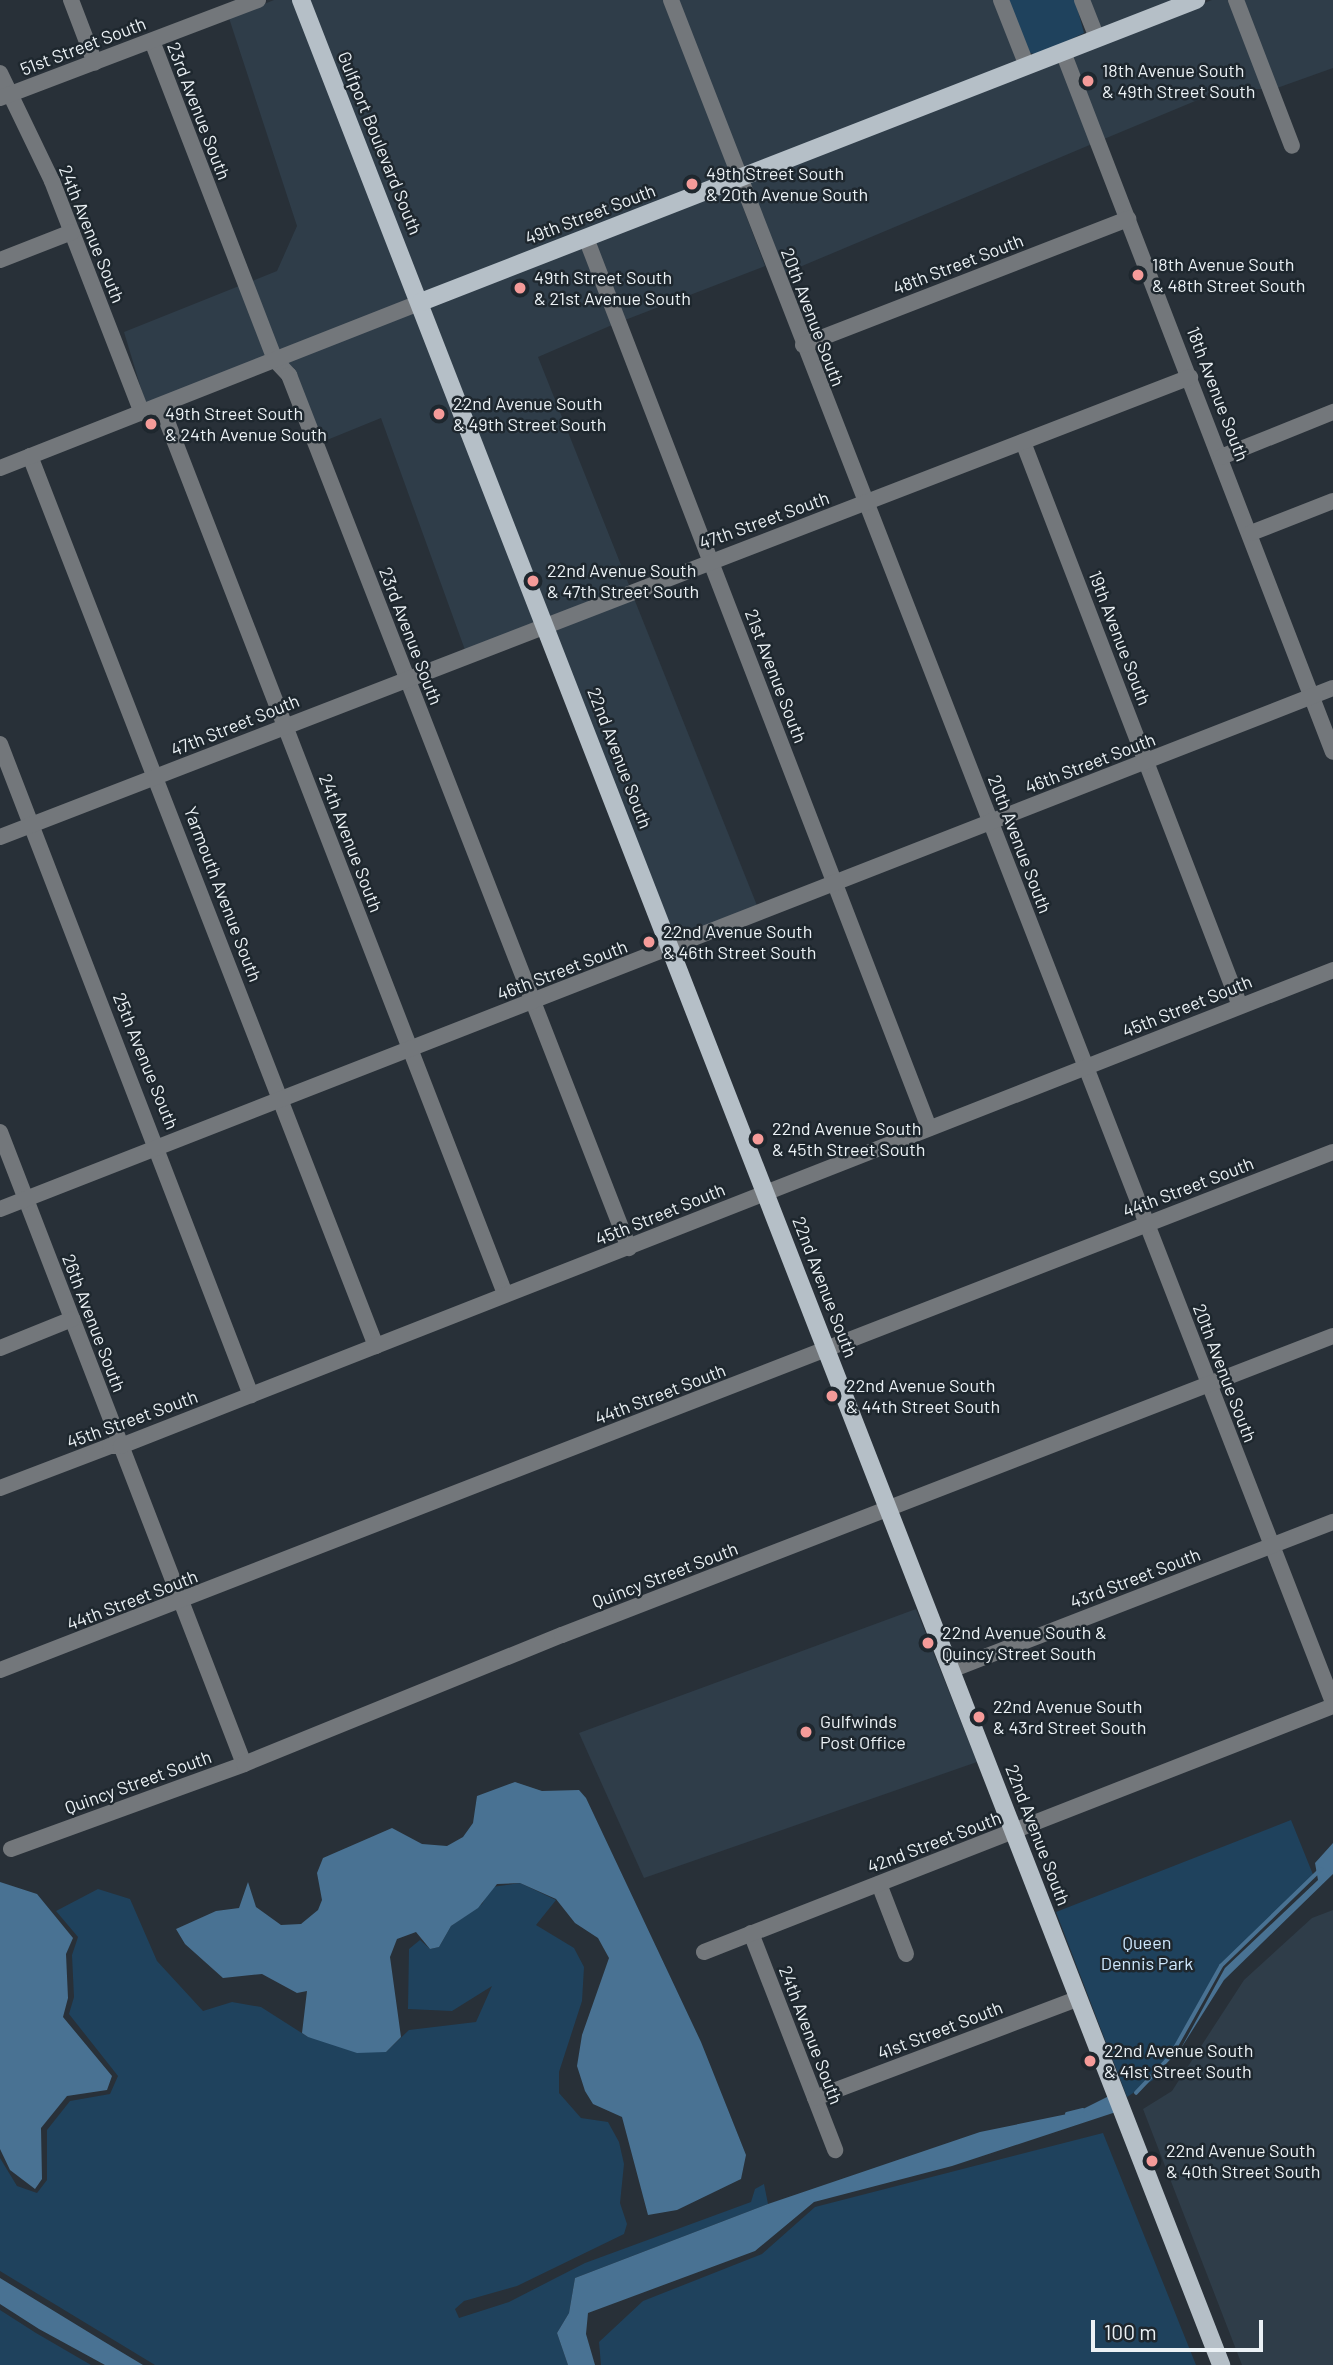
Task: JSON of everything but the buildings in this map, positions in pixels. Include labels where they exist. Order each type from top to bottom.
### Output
[{"type":"main road","name":"Gulfport Boulevard South","points":[[301,0],[421,302]]},
{"type":"main road","name":"49th Street South","points":[[421,302],[1196,0]]},
{"type":"main road","name":"22nd Avenue South","points":[[421,302],[1221,2365]]},
{"type":"street","points":[[71,0],[95,63]]},
{"type":"street","name":"51st Street South","points":[[4,96],[258,0]]},
{"type":"street","name":"20th Avenue South","points":[[671,0],[1333,1704]]},
{"type":"street","points":[[1001,0],[1027,66]]},
{"type":"street","points":[[1083,0],[1097,38]]},
{"type":"street","points":[[1236,0],[1292,146]]},
{"type":"street","name":"23rd Avenue South","points":[[152,41],[275,360],[289,375],[629,1248]]},
{"type":"street","name":"18th Avenue South","points":[[1063,52],[1251,533],[1333,752]]},
{"type":"street","name":"24th Avenue South","points":[[0,73],[4,96],[52,181],[142,413]]},
{"type":"street","name":"48th Street South","points":[[803,345],[1128,219]]},
{"type":"street","points":[[0,260],[72,232]]},
{"type":"street","name":"21st Avenue South","points":[[586,238],[929,1128]]},
{"type":"street","name":"49th Street South","points":[[0,468],[421,302]]},
{"type":"street","name":"47th Street South","points":[[0,836],[710,559],[865,504],[1189,377]]},
{"type":"street","name":"24th Avenue South","points":[[161,406],[412,1048],[505,1294]]},
{"type":"street","points":[[1221,457],[1333,412]]},
{"type":"street","name":"19th Avenue South","points":[[1023,442],[1240,1006]]},
{"type":"street","name":"Yarmouth Avenue South","points":[[30,456],[376,1346]]},
{"type":"street","points":[[1251,533],[1333,501]]},
{"type":"street","name":"46th Street South","points":[[0,1209],[281,1097],[672,949],[1333,688]]},
{"type":"street","name":"25th Avenue South","points":[[0,744],[159,1147],[251,1395]]},
{"type":"street","name":"45th Street South","points":[[0,1489],[110,1446],[121,1446],[1333,970]]},
{"type":"street","name":"26th Avenue South","points":[[0,1132],[244,1764]]},
{"type":"street","name":"44th Street South","points":[[0,1670],[1333,1152]]},
{"type":"street","points":[[0,1348],[72,1320]]},
{"type":"street","name":"Quincy Street South","points":[[12,1849],[244,1764],[1333,1336]]},
{"type":"street","name":"43rd Street South","points":[[951,1670],[1333,1522]]},
{"type":"street","name":"42nd Street South","points":[[704,1952],[1333,1704]]},
{"type":"street","points":[[878,1884],[906,1954]]},
{"type":"street","name":"24th Avenue South","points":[[751,1934],[835,2150]]},
{"type":"street","name":"41st Street South","points":[[815,2098],[1079,1998]]},
{"type":"shaded area","points":[[274,0],[294,0],[412,299],[279,352],[252,281],[277,271],[297,226],[229,18]]},
{"type":"shaded area","points":[[308,0],[664,0],[731,175],[425,294]]},
{"type":"shaded area","points":[[679,0],[994,0],[1019,63],[743,170]]},
{"type":"shaded area","points":[[1090,0],[1180,0],[1101,31]]},
{"type":"shaded area","points":[[1212,0],[1229,0],[1263,89],[1224,89],[1104,139],[1072,55]]},
{"type":"shaded area","points":[[1243,0],[1333,0],[1333,68],[1277,88]]},
{"type":"shaded area","points":[[1059,60],[1092,144],[783,274],[747,181]]},
{"type":"shaded area","points":[[735,186],[765,266],[625,320],[594,241]]},
{"type":"shaded area","points":[[582,246],[612,325],[538,357],[629,585],[550,617],[429,305]]},
{"type":"shaded area","points":[[239,286],[267,357],[146,405],[124,332]]},
{"type":"shaded area","points":[[417,310],[538,622],[465,650],[381,418],[322,442],[286,362]]},
{"type":"shaded area","points":[[633,596],[758,908],[676,941],[554,628]]},
{"type":"shaded area","points":[[916,1609],[977,1762],[644,1878],[579,1733]]},
{"type":"shaded area","points":[[515,1782],[542,1791],[579,1790],[586,1798],[701,2042],[746,2155],[741,2179],[677,2210],[648,2215],[622,2117],[593,2104],[585,2091],[577,2066],[582,2035],[609,1958],[598,1938],[575,1923],[556,1899],[520,1883],[497,1884],[478,1908],[451,1926],[439,1947],[430,1949],[416,1932],[397,1939],[390,1957],[401,2037],[386,2052],[357,2053],[308,2037],[302,2033],[307,1991],[297,1993],[262,1974],[223,1978],[185,1944],[176,1929],[216,1911],[239,1908],[248,1882],[256,1907],[281,1925],[301,1924],[318,1910],[322,1900],[317,1873],[323,1858],[392,1828],[422,1844],[447,1846],[463,1837],[473,1823],[477,1796]]},
{"type":"shaded area","points":[[1333,1843],[1333,1874],[1224,1980],[1180,2050],[1225,1968],[1318,1880],[1315,1863]]},
{"type":"shaded area","points":[[0,1882],[37,1894],[73,1938],[66,1954],[68,1998],[63,2017],[112,2076],[107,2090],[67,2096],[41,2128],[42,2179],[35,2189],[10,2170],[0,2149]]},
{"type":"shaded area","points":[[1333,1910],[1333,2365],[1242,2365],[1143,2109],[1172,2091],[1244,1980],[1312,1918]]},
{"type":"shaded area","points":[[1109,2096],[1116,2112],[952,2166],[814,2202],[755,2251],[588,2313],[586,2334],[595,2365],[568,2365],[557,2333],[569,2313],[575,2278],[768,2204],[980,2132],[1077,2112]]},
{"type":"shaded area","points":[[0,2278],[143,2365],[105,2365],[39,2329],[0,2304]]},
{"type":"green space","points":[[1008,0],[1075,0],[1084,33],[1038,55],[1030,53]]},
{"type":"green space","name":"Queen Dennis Park","points":[[1291,1820],[1314,1877],[1221,1966],[1170,2057],[1153,2080],[1127,2097],[1056,1912]]},
{"type":"green space","points":[[520,1883],[556,1900],[536,1925],[574,1948],[584,1967],[582,2001],[559,2072],[559,2093],[581,2118],[608,2122],[619,2142],[624,2164],[620,2203],[627,2224],[624,2234],[517,2286],[464,2301],[455,2309],[459,2318],[509,2302],[585,2263],[751,2202],[755,2189],[764,2184],[768,2204],[575,2278],[569,2313],[557,2333],[568,2365],[155,2365],[0,2271],[0,2158],[17,2186],[37,2193],[47,2180],[47,2130],[70,2101],[110,2094],[118,2076],[69,2014],[74,1997],[72,1955],[78,1937],[56,1911],[98,1889],[130,1899],[157,1961],[203,2011],[232,2002],[261,2007],[308,2037],[386,2052],[409,2030],[476,2022],[492,1986],[452,2011],[408,2009],[409,1949],[420,1940],[430,1949],[439,1947],[451,1926],[482,1904],[492,1887]]},
{"type":"green space","points":[[1103,2133],[1196,2365],[601,2365],[599,2342],[643,2301],[762,2254],[815,2207]]},
{"type":"green space","points":[[0,2310],[36,2333],[91,2365],[0,2365]]},
{"type":"waterway","points":[[1136,2093],[1170,2057],[1221,1966],[1321,1869]]},
{"type":"waterway","points":[[1067,2114],[1083,2110]]},
{"type":"place","name":"18th Avenue South & 49th Street South","points":[[1088,81]]},
{"type":"place","name":"49th Street South & 20th Avenue South","points":[[692,184]]},
{"type":"place","name":"18th Avenue South & 48th Street South","points":[[1138,275]]},
{"type":"place","name":"49th Street South & 21st Avenue South","points":[[520,288]]},
{"type":"place","name":"22nd Avenue South & 49th Street South","points":[[439,414]]},
{"type":"place","name":"49th Street South & 24th Avenue South","points":[[151,424]]},
{"type":"place","name":"22nd Avenue South & 47th Street South","points":[[533,581]]},
{"type":"place","name":"22nd Avenue South & 46th Street South","points":[[649,942]]},
{"type":"place","name":"22nd Avenue South & 45th Street South","points":[[758,1139]]},
{"type":"place","name":"22nd Avenue South & 44th Street South","points":[[832,1396]]},
{"type":"place","name":"22nd Avenue South & Quincy Street South","points":[[928,1643]]},
{"type":"place","name":"22nd Avenue South & 43rd Street South","points":[[979,1717]]},
{"type":"place","name":"Gulfwinds Post Office","points":[[806,1732]]},
{"type":"place","name":"22nd Avenue South & 41st Street South","points":[[1090,2061]]},
{"type":"place","name":"22nd Avenue South & 40th Street South","points":[[1152,2161]]}]
